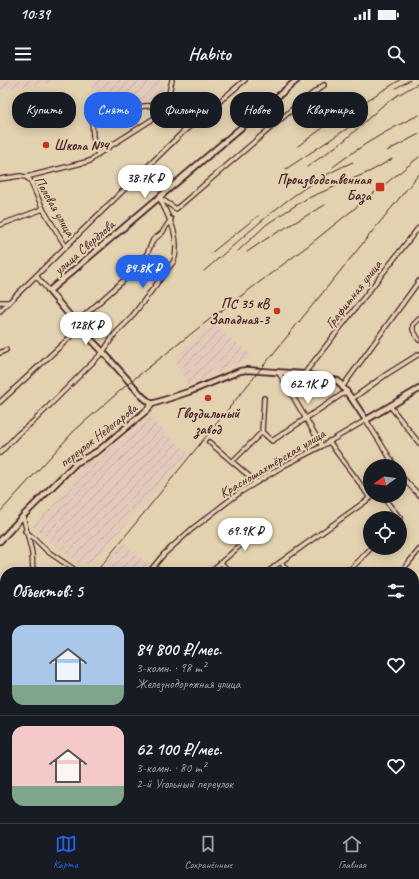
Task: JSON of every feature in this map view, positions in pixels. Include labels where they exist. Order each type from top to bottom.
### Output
[{"type":"street","points":[[169,92],[172,80]]},
{"type":"street","points":[[0,311],[37,277],[182,133],[245,80]]},
{"type":"street","name":"улица Свердлова","points":[[128,381],[49,291],[297,80]]},
{"type":"street","points":[[159,197],[176,209],[295,106],[324,85]]},
{"type":"street","points":[[98,154],[93,137],[92,120],[150,106]]},
{"type":"street","points":[[26,177],[90,162],[98,154],[150,121]]},
{"type":"street","name":"Полевая улица","points":[[0,179],[20,176],[26,177],[30,180],[43,210],[66,247]]},
{"type":"street","points":[[0,453],[103,352],[114,335],[130,319],[174,261],[177,252],[174,231],[171,219],[159,197]]},
{"type":"street","points":[[0,225],[43,210]]},
{"type":"street","points":[[76,323],[124,280],[131,269],[147,254],[153,240],[162,233],[171,219]]},
{"type":"street","name":"Графитная улица","points":[[304,374],[419,227]]},
{"type":"street","points":[[37,277],[49,291]]},
{"type":"street","points":[[343,386],[419,281]]},
{"type":"street","points":[[0,302],[10,302]]},
{"type":"street","points":[[419,319],[413,325],[412,330],[419,340]]},
{"type":"street","points":[[0,402],[80,328]]},
{"type":"street","points":[[0,353],[6,350]]},
{"type":"street","points":[[352,399],[386,374],[419,354]]},
{"type":"street","name":"переулок Недогарова","points":[[0,541],[76,463],[98,451],[147,410],[152,404],[240,371],[247,370],[304,374],[338,380],[347,391],[391,459]]},
{"type":"street","points":[[279,373],[322,446]]},
{"type":"street","name":"переулок Недогарова","points":[[128,381],[143,398],[152,404]]},
{"type":"street","name":"Красношахтёрская улица","points":[[153,567],[164,554],[192,529],[239,493],[285,465],[322,446],[419,389]]},
{"type":"street","points":[[262,432],[272,441],[347,391]]},
{"type":"street","points":[[233,461],[262,432],[264,398]]},
{"type":"street","points":[[390,406],[419,443]]},
{"type":"street","points":[[329,441],[340,458],[363,486]]},
{"type":"street","points":[[209,442],[256,482]]},
{"type":"street","points":[[407,483],[419,495]]},
{"type":"street","points":[[274,567],[364,503]]},
{"type":"street","points":[[388,503],[394,511]]},
{"type":"street","points":[[23,516],[32,553],[33,567]]},
{"type":"street","points":[[216,567],[259,529]]},
{"type":"street","points":[[26,531],[47,551],[71,567]]},
{"type":"street","points":[[405,567],[419,550]]},
{"type":"street","points":[[353,567],[364,555]]},
{"type":"street","points":[[281,562],[284,567]]},
{"type":"street","points":[[221,563],[225,567]]},
{"type":"shaded area","points":[[0,80],[68,80],[0,90]]},
{"type":"shaded area","points":[[91,80],[163,80],[164,92],[150,92],[150,101],[142,102],[142,92],[92,92]]},
{"type":"shaded area","points":[[217,323],[225,334],[250,354],[250,358],[188,386],[173,357]]},
{"type":"shaded area","points":[[150,417],[189,454],[88,566],[83,561],[79,564],[32,526],[56,501],[88,460],[98,459]]},
{"type":"shaded area","points":[[123,542],[150,566],[105,567],[109,562],[108,560]]},
{"type":"railway","points":[[298,146],[327,125],[400,80]]},
{"type":"railway","points":[[396,88],[410,80]]},
{"type":"railway","points":[[307,167],[345,140],[382,106],[419,83]]},
{"type":"railway","points":[[333,167],[375,138],[419,115]]},
{"type":"railway","points":[[286,169],[348,128]]},
{"type":"railway","points":[[387,151],[419,134]]},
{"type":"railway","points":[[0,512],[74,431],[129,383],[201,326],[309,245],[419,157]]},
{"type":"railway","points":[[251,239],[267,224],[306,199],[371,171],[392,159]]},
{"type":"railway","points":[[204,271],[274,210],[293,196],[332,172],[353,162]]},
{"type":"railway","points":[[100,567],[419,174]]},
{"type":"railway","points":[[247,252],[266,239],[325,205]]},
{"type":"railway","points":[[211,253],[258,216]]},
{"type":"railway","points":[[238,251],[254,236]]},
{"type":"place","name":"Школа №4","points":[[46,145]]},
{"type":"place","name":"Производственная База","points":[[380,187]]},
{"type":"place","name":"ПС 35 кВ Западная-3","points":[[277,311]]},
{"type":"place","name":"Гвоздильный завод","points":[[208,398]]}]
